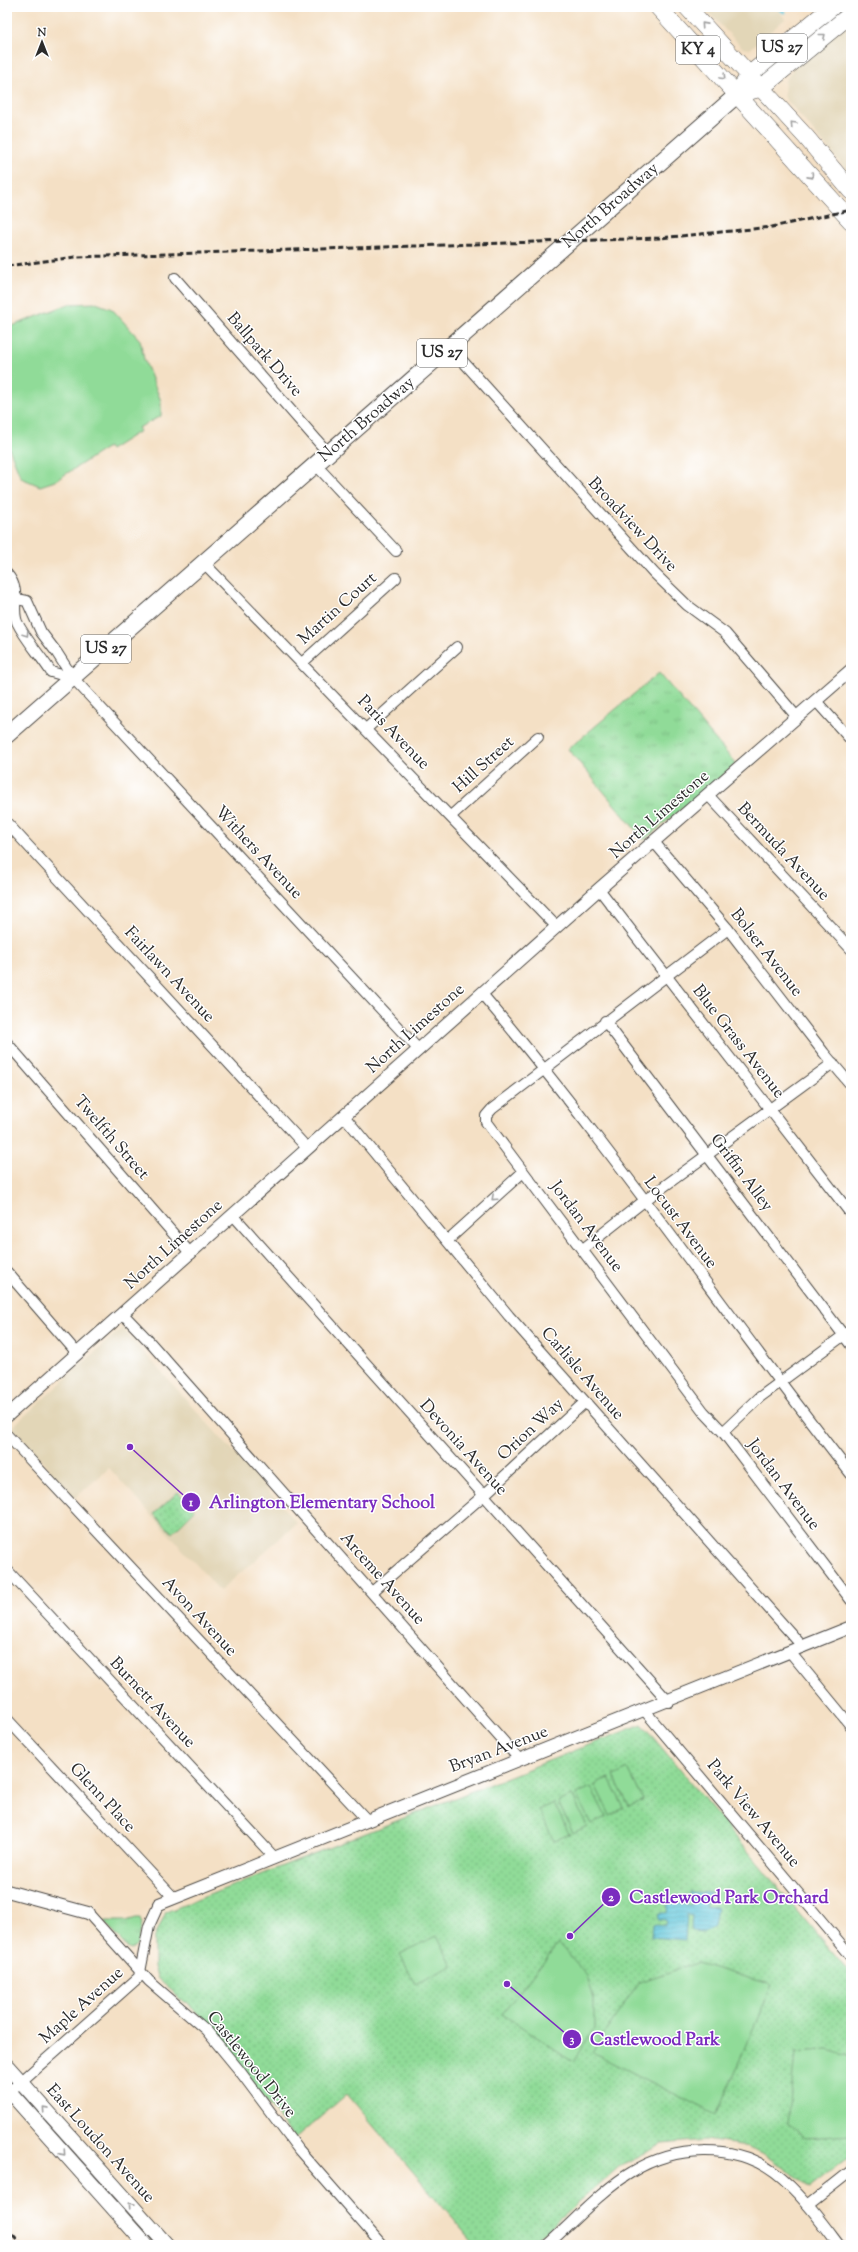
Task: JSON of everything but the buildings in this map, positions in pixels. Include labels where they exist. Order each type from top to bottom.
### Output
[{"type":"highway","name":"KY 4","points":[[658,7],[851,221]]},
{"type":"highway","name":"KY 4","points":[[687,7],[761,88],[851,191]]},
{"type":"highway","name":"North Broadway","points":[[738,94],[749,75],[832,7]]},
{"type":"highway","name":"US 27","points":[[738,94],[761,88],[851,14]]},
{"type":"main road","name":"North Broadway","points":[[7,735],[738,94]]},
{"type":"main road","name":"East Loudon Avenue","points":[[7,2066],[167,2245]]},
{"type":"main road","name":"East Loudon Avenue","points":[[8,2092],[142,2241]]},
{"type":"street","name":"Ballpark Drive","points":[[175,278],[329,454]]},
{"type":"street","name":"Broadview Drive","points":[[450,347],[654,573],[687,605],[725,634],[797,717]]},
{"type":"street","points":[[316,465],[396,551]]},
{"type":"street","name":"Paris Avenue","points":[[204,563],[558,926]]},
{"type":"street","points":[[7,574],[17,598],[15,610],[17,622],[51,672],[73,678]]},
{"type":"street","name":"Martin Court","points":[[302,663],[396,578]]},
{"type":"street","name":"Withers Avenue","points":[[17,598],[27,601],[41,632],[73,678],[419,1050]]},
{"type":"street","points":[[366,729],[457,647]]},
{"type":"street","name":"North Limestone","points":[[7,1416],[191,1254],[307,1148],[599,889],[851,670]]},
{"type":"street","points":[[816,701],[851,740]]},
{"type":"street","name":"Hill Street","points":[[452,816],[538,737]]},
{"type":"street","name":"Bermuda Avenue","points":[[708,795],[851,949]]},
{"type":"street","name":"Fairlawn Avenue","points":[[7,823],[307,1148]]},
{"type":"street","name":"Bolser Avenue","points":[[654,842],[728,929],[851,1085]]},
{"type":"street","name":"Blue Grass Avenue","points":[[599,889],[851,1214]]},
{"type":"street","name":"Jordan Avenue","points":[[728,929],[667,977],[605,1021],[492,1109],[486,1116],[486,1122],[704,1412],[723,1432],[851,1600]]},
{"type":"street","name":"Locust Avenue","points":[[482,994],[544,1070],[779,1382],[851,1474]]},
{"type":"street","name":"Griffin Alley","points":[[605,1021],[708,1156],[848,1333],[851,1345]]},
{"type":"street","name":"Twelfth Street","points":[[7,1043],[191,1254]]},
{"type":"street","points":[[582,1249],[644,1201],[771,1110],[833,1063]]},
{"type":"street","name":"Carlisle Avenue","points":[[344,1116],[448,1240],[509,1316],[803,1647]]},
{"type":"street","points":[[448,1240],[523,1172]]},
{"type":"street","name":"Devonia Avenue","points":[[233,1215],[669,1702]]},
{"type":"street","points":[[7,1272],[77,1353]]},
{"type":"street","name":"Arceme Avenue","points":[[123,1314],[139,1329],[520,1760]]},
{"type":"street","points":[[723,1432],[745,1410],[779,1382],[848,1333]]},
{"type":"street","name":"Orion Way","points":[[372,1592],[484,1495],[585,1402]]},
{"type":"street","name":"Avon Avenue","points":[[7,1435],[367,1820]]},
{"type":"street","name":"Burnett Avenue","points":[[7,1570],[274,1857]]},
{"type":"street","name":"Bryan Avenue","points":[[159,1904],[367,1820],[669,1702],[851,1627]]},
{"type":"street","points":[[790,1652],[851,1726]]},
{"type":"street","name":"Park View Avenue","points":[[645,1711],[851,1956]]},
{"type":"street","name":"Glenn Place","points":[[7,1719],[174,1898]]},
{"type":"street","points":[[7,1892],[88,1913]]},
{"type":"street","name":"Maple Avenue","points":[[8,2092],[134,1982],[142,1972],[149,1926],[159,1904]]},
{"type":"street","name":"Castlewood Drive","points":[[88,1913],[142,1972],[206,2030],[239,2070],[299,2150],[382,2245]]},
{"type":"street","points":[[547,2245],[630,2172],[652,2161],[692,2150],[713,2151],[732,2155],[762,2166],[774,2173],[808,2206],[839,2245]]},
{"type":"street","points":[[808,2206],[851,2171]]},
{"type":"street","points":[[142,2241],[149,2225]]},
{"type":"shaded area","points":[[703,7],[776,7],[785,19],[750,49],[743,48]]},
{"type":"shaded area","points":[[851,21],[851,175],[785,98],[784,94],[785,81],[795,65]]},
{"type":"shaded area","points":[[122,1328],[297,1523],[220,1591],[109,1468],[75,1498],[12,1427]]},
{"type":"green space","points":[[96,303],[112,309],[140,340],[144,359],[161,401],[161,416],[138,428],[140,431],[110,450],[108,447],[55,481],[40,486],[21,478],[7,443],[7,328],[69,304]]},
{"type":"green space","points":[[659,673],[736,764],[644,840],[568,749]]},
{"type":"green space","points":[[178,1492],[195,1510],[172,1533],[154,1514]]},
{"type":"green space","points":[[642,1724],[851,1975],[851,2155],[810,2187],[765,2155],[741,2145],[704,2140],[663,2144],[621,2165],[530,2245],[475,2245],[347,2094],[295,2139],[200,2015],[158,1979],[154,1967],[154,1939],[166,1912]]},
{"type":"green space","points":[[628,1769],[643,1800],[629,1807],[614,1776]]},
{"type":"green space","points":[[609,1778],[624,1808],[610,1815],[595,1785]]},
{"type":"green space","points":[[591,1787],[606,1817],[591,1824],[576,1794]]},
{"type":"green space","points":[[572,1795],[587,1826],[573,1833],[558,1802]]},
{"type":"green space","points":[[554,1803],[569,1834],[554,1841],[539,1810]]},
{"type":"green space","points":[[140,1918],[142,1923],[138,1944],[131,1949],[126,1947],[104,1921],[126,1921]]},
{"type":"green space","points":[[437,1936],[452,1966],[415,1984],[400,1954]]},
{"type":"green space","points":[[558,1943],[587,1976],[594,1999],[594,2029],[573,2061],[502,2014]]},
{"type":"green space","points":[[697,1963],[772,1985],[716,2115],[592,2052],[639,1982]]},
{"type":"green space","points":[[827,2050],[851,2057],[851,2135],[805,2138],[788,2124],[795,2052]]},
{"type":"water","points":[[689,1892],[711,1893],[705,1906],[717,1907],[714,1926],[704,1932],[691,1931],[692,1915],[687,1914],[685,1940],[652,1937],[653,1924],[665,1925],[666,1920],[658,1919],[659,1913],[667,1913],[668,1903],[692,1905]]},
{"type":"waterway","points":[[777,7],[784,12]]},
{"type":"railway","points":[[7,266],[76,257],[660,238],[772,227],[851,210]]},
{"type":"railway","points":[[7,2228],[22,2245]]},
{"type":"place","name":"Arlington Elementary School","points":[[130,1447]]},
{"type":"place","name":"Castlewood Park Orchard","points":[[570,1936]]},
{"type":"place","name":"Castlewood Park","points":[[507,1984]]}]
